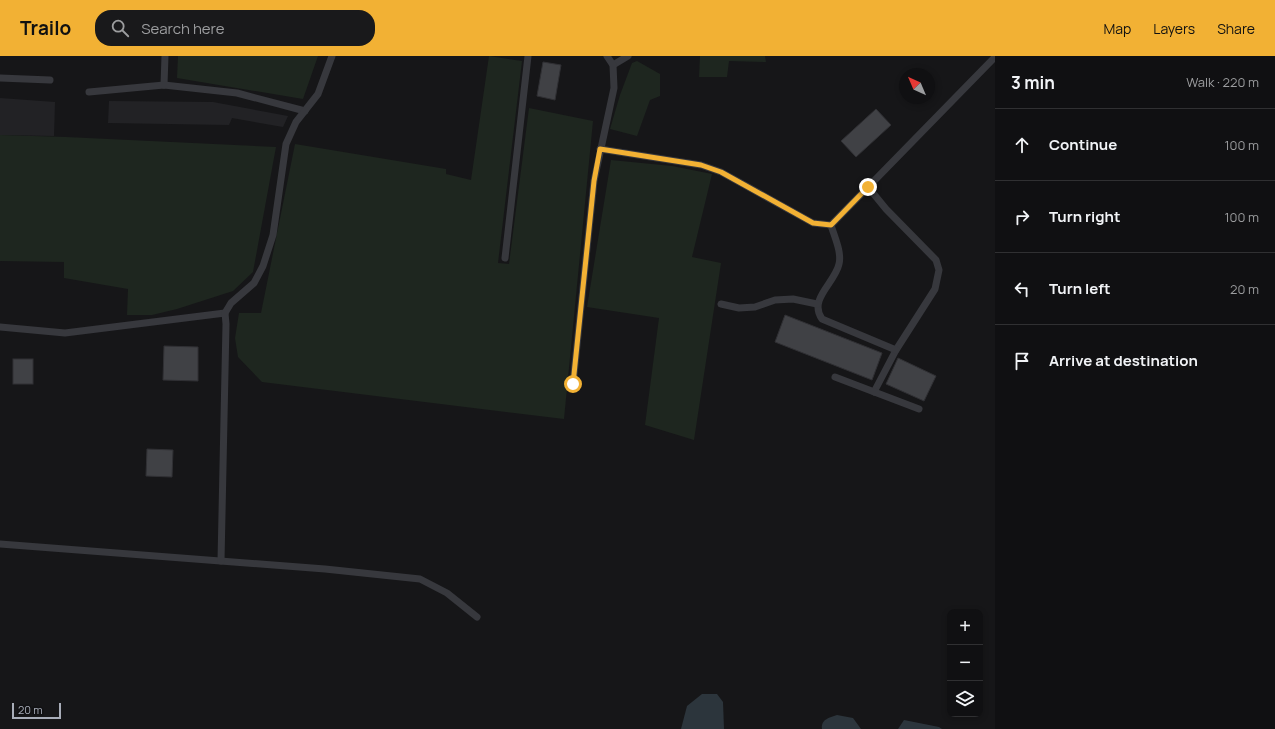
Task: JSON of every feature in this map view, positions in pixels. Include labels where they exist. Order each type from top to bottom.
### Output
[{"type":"lane","points":[[164,85],[165,56]]},
{"type":"lane","points":[[221,561],[225,313],[231,303],[254,283],[263,266],[273,235],[286,144],[296,122],[318,94],[332,56]]},
{"type":"lane","points":[[505,258],[528,56]]},
{"type":"lane","points":[[573,384],[594,181],[614,88],[613,65],[607,56]]},
{"type":"lane","points":[[613,65],[628,56]]},
{"type":"lane","points":[[831,225],[995,57]]},
{"type":"lane","points":[[0,78],[50,80]]},
{"type":"lane","points":[[89,92],[164,85],[237,93],[305,111]]},
{"type":"lane","points":[[600,149],[701,165],[715,169],[813,223],[831,225]]},
{"type":"lane","points":[[868,187],[886,209],[936,260],[939,270],[935,289],[896,350],[874,392]]},
{"type":"lane","points":[[831,225],[838,248],[840,263],[835,276],[818,304],[817,312],[822,319],[896,350]]},
{"type":"lane","points":[[721,304],[739,308],[755,307],[775,300],[793,298],[818,304]]},
{"type":"lane","points":[[0,327],[65,333],[225,313]]},
{"type":"lane","points":[[835,377],[920,409]]},
{"type":"lane","points":[[0,544],[221,561],[420,579],[447,592],[477,617]]},
{"type":"shaded area","points":[[178,56],[318,56],[303,99],[177,78]]},
{"type":"shaded area","points":[[489,56],[522,61],[498,263],[509,264],[529,108],[593,121],[564,419],[262,382],[238,357],[235,338],[239,313],[261,313],[295,144],[446,169],[446,174],[471,180]]},
{"type":"shaded area","points":[[700,56],[765,56],[766,62],[729,61],[727,77],[699,77]]},
{"type":"shaded area","points":[[637,61],[660,74],[660,96],[650,100],[637,136],[610,129],[620,95],[632,63]]},
{"type":"shaded area","points":[[0,98],[55,102],[54,136],[0,135]]},
{"type":"shaded area","points":[[109,101],[213,102],[288,116],[283,127],[232,118],[229,125],[108,123]]},
{"type":"shaded area","points":[[0,135],[276,147],[253,272],[233,291],[177,309],[152,315],[127,315],[128,289],[64,278],[64,262],[0,261]]},
{"type":"shaded area","points":[[611,160],[672,166],[712,174],[692,257],[721,263],[694,440],[645,425],[659,318],[587,307]]},
{"type":"shaded area","points":[[702,694],[717,694],[723,702],[724,729],[681,729],[687,706]]},
{"type":"shaded area","points":[[837,715],[853,718],[861,729],[822,729],[824,721]]},
{"type":"shaded area","points":[[904,720],[939,727],[942,729],[898,729]]},
{"type":"building","points":[[543,62],[561,65],[555,100],[537,96]]},
{"type":"building","points":[[876,109],[891,125],[856,157],[841,141]]},
{"type":"building","points":[[785,315],[882,353],[872,380],[775,342]]},
{"type":"building","points":[[164,346],[198,347],[198,381],[163,380]]},
{"type":"building","points":[[898,358],[936,376],[924,401],[886,384]]},
{"type":"building","points":[[13,359],[33,359],[33,384],[13,384]]},
{"type":"building","points":[[147,449],[173,450],[172,477],[146,476]]},
{"type":"route","points":[[573,384],[594,181],[600,149],[701,165],[721,172],[813,223],[831,225],[868,187]]}]
